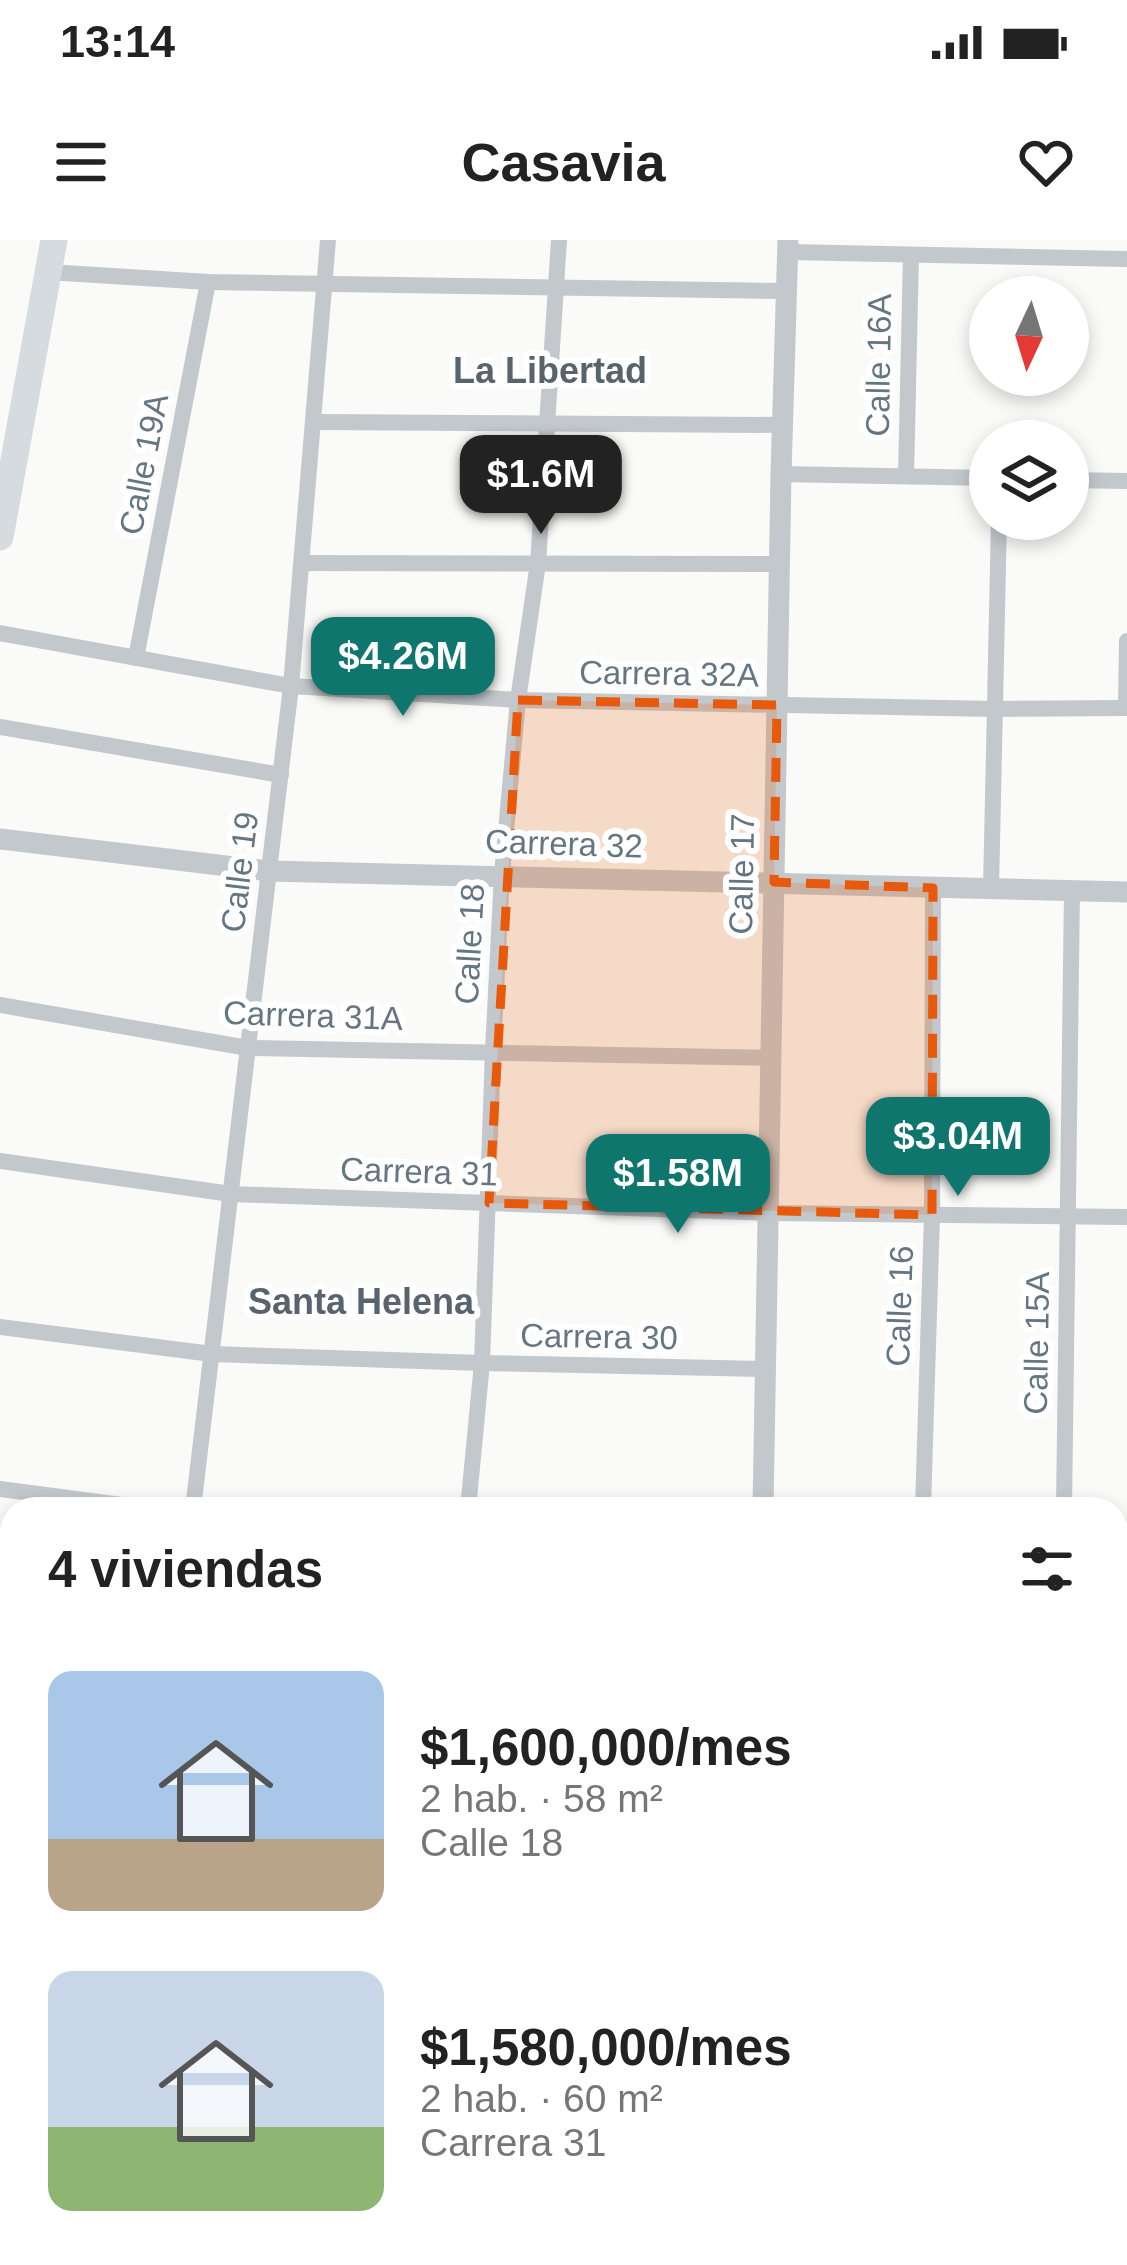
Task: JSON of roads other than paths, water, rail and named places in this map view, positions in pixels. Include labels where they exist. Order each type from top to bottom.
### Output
[{"type":"main road","points":[[0,537],[49,272],[47,241]]},
{"type":"street","name":"Calle 19","points":[[194,1497],[291,686],[328,240]]},
{"type":"street","name":"Calle 18","points":[[469,1497],[482,1364],[502,874],[518,700],[538,563],[559,240]]},
{"type":"street","points":[[788,246],[911,255],[1005,248],[1127,259]]},
{"type":"street","name":"Calle 17","points":[[764,1497],[788,246]]},
{"type":"street","name":"Calle 16A","points":[[906,476],[911,255]]},
{"type":"street","points":[[49,272],[208,282],[785,291]]},
{"type":"street","name":"Calle 19A","points":[[136,658],[208,282]]},
{"type":"street","points":[[314,422],[783,425]]},
{"type":"street","points":[[781,474],[969,478]]},
{"type":"street","points":[[1089,480],[1127,481]]},
{"type":"street","points":[[991,889],[998,540]]},
{"type":"street","points":[[303,563],[780,564]]},
{"type":"street","name":"Carrera 32A","points":[[0,633],[291,686],[518,700],[1126,708]]},
{"type":"street","points":[[1126,708],[1127,641]]},
{"type":"street","points":[[0,727],[280,776]]},
{"type":"street","name":"Carrera 32","points":[[0,839],[269,871],[1127,892]]},
{"type":"street","name":"Calle 16","points":[[923,1497],[932,1215],[933,888]]},
{"type":"street","name":"Calle 15A","points":[[1064,1497],[1072,890]]},
{"type":"street","name":"Carrera 31A","points":[[0,1005],[248,1048],[771,1058]]},
{"type":"street","name":"Carrera 31","points":[[0,1161],[231,1194],[769,1213],[1127,1217]]},
{"type":"street","name":"Carrera 30","points":[[0,1327],[212,1354],[767,1369]]},
{"type":"street","points":[[0,1489],[61,1497]]},
{"type":"district","name":"La Libertad","points":[[550,370]]},
{"type":"district","name":"Santa Helena","points":[[361,1301]]}]
